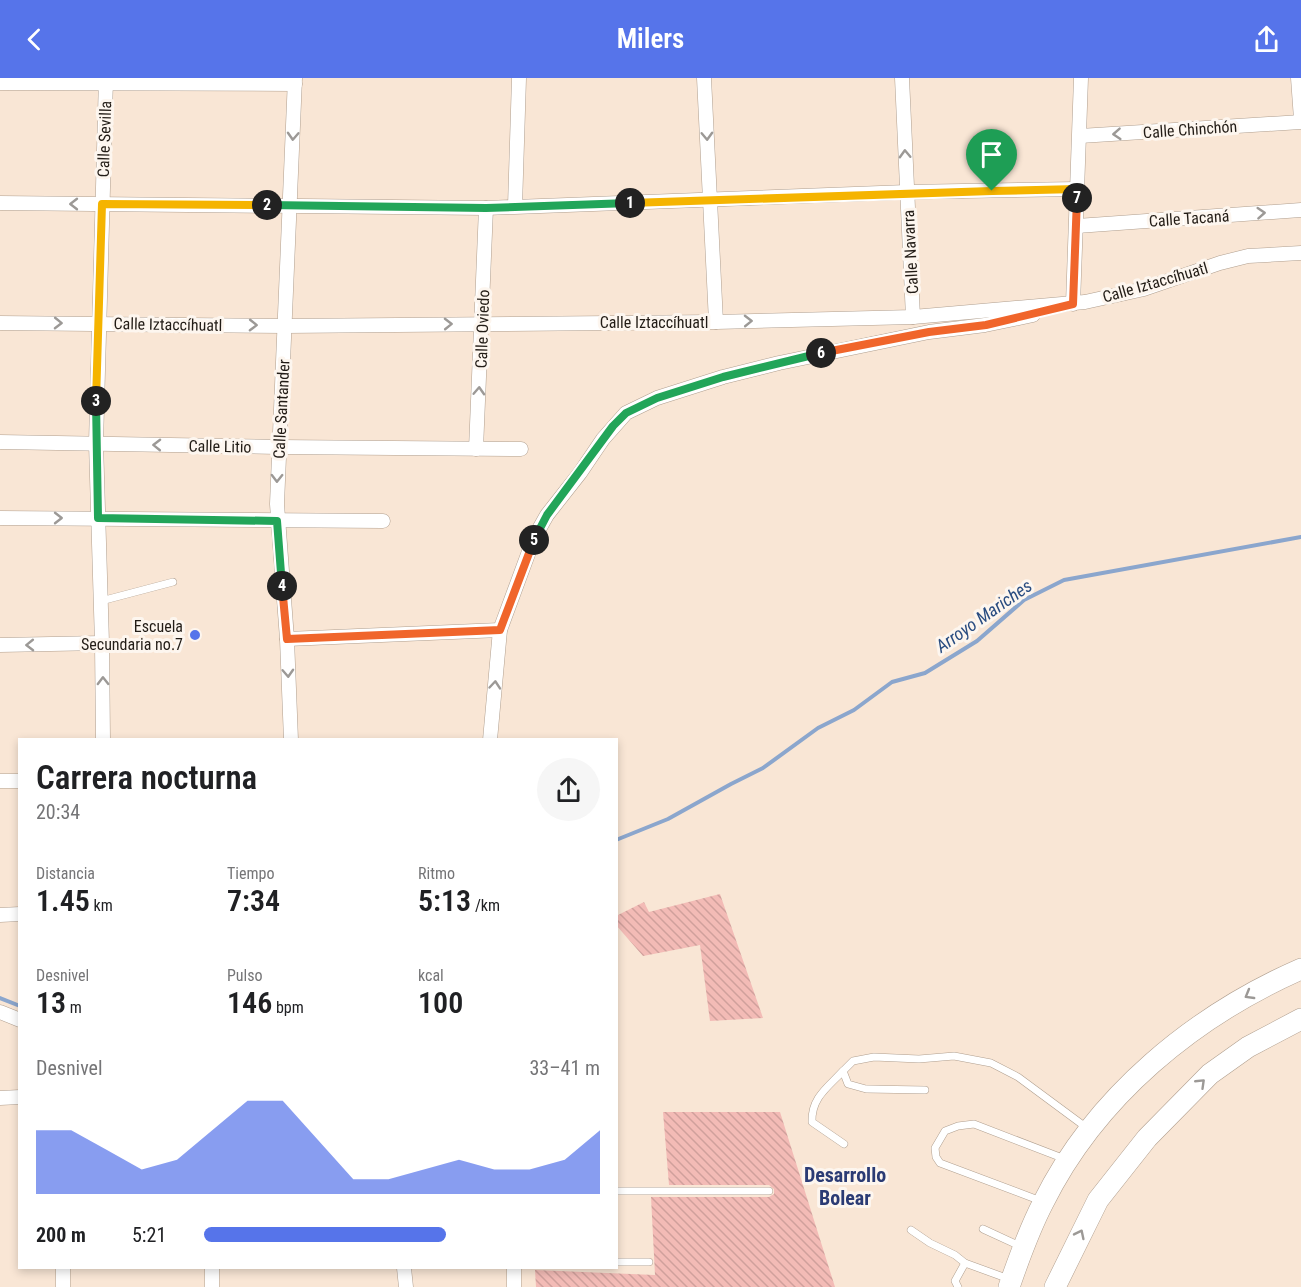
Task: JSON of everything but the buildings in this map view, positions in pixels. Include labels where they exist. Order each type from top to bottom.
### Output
[{"type":"main road","points":[[1011,1284],[1023,1248],[1043,1202],[1089,1130],[1131,1083],[1190,1032],[1257,991],[1301,969]]},
{"type":"main road","points":[[1055,1287],[1098,1200],[1147,1138],[1210,1074],[1248,1047],[1301,1019]]},
{"type":"street","points":[[515,206],[519,78]]},
{"type":"street","points":[[704,78],[716,322]]},
{"type":"street","name":"Calle Navarra","points":[[902,78],[913,317]]},
{"type":"street","points":[[490,738],[500,630],[534,538],[547,515],[613,426],[626,413],[657,398],[723,377],[779,363],[929,332],[986,325],[1073,304],[1081,78]]},
{"type":"street","points":[[1298,78],[1301,121]]},
{"type":"street","points":[[0,83],[106,80],[295,81]]},
{"type":"street","name":"Calle Sevilla","points":[[103,738],[96,443],[106,80]]},
{"type":"street","name":"Calle Santander","points":[[291,738],[287,639],[277,521],[278,447],[295,81]]},
{"type":"street","name":"Calle Chinchón","points":[[1080,136],[1301,121]]},
{"type":"street","points":[[0,203],[486,208],[907,192],[1077,189]]},
{"type":"street","name":"Calle Oviedo","points":[[476,449],[486,208]]},
{"type":"street","name":"Calle Tacaná","points":[[1077,226],[1301,210]]},
{"type":"street","name":"Calle Iztaccíhuatl","points":[[0,323],[285,326],[716,322],[913,317],[1073,304],[1144,289],[1248,256],[1301,253]]},
{"type":"street","name":"Calle Litio","points":[[0,442],[521,449]]},
{"type":"street","points":[[0,518],[383,521]]},
{"type":"street","points":[[287,639],[500,630]]},
{"type":"street","points":[[0,645],[102,643]]},
{"type":"street","points":[[0,781],[18,781]]},
{"type":"street","points":[[0,915],[18,914]]},
{"type":"street","points":[[0,1012],[18,1019]]},
{"type":"street","points":[[0,1098],[18,1097]]},
{"type":"street","points":[[63,1269],[63,1287]]},
{"type":"street","points":[[212,1269],[212,1287]]},
{"type":"street","points":[[404,1269],[406,1287]]},
{"type":"street","points":[[514,1269],[514,1287]]},
{"type":"lane","points":[[101,601],[173,582]]},
{"type":"lane","points":[[844,1144],[812,1122],[815,1101],[853,1061],[874,1057],[920,1059],[954,1056],[991,1064],[1018,1077],[1089,1130]]},
{"type":"lane","points":[[843,1071],[848,1084],[866,1089],[925,1090]]},
{"type":"lane","points":[[1043,1202],[940,1163],[936,1157],[935,1148],[945,1131],[958,1125],[974,1124],[1069,1160]]},
{"type":"lane","points":[[618,1191],[769,1191]]},
{"type":"lane","points":[[983,1229],[1023,1248]]},
{"type":"lane","points":[[911,1230],[965,1263],[1011,1284]]},
{"type":"lane","points":[[618,1262],[649,1262]]},
{"type":"lane","points":[[958,1287],[955,1281],[965,1263]]},
{"type":"waterway","name":"Arroyo Mariches","points":[[618,839],[668,819],[763,768],[818,728],[854,710],[892,682],[925,673],[977,641],[1024,600],[1064,580],[1301,537]]},
{"type":"waterway","name":"Arroyo Mariches","points":[[0,998],[18,1005]]},
{"type":"place","name":"Escuela Secundaria no.7","points":[[195,635]]},
{"type":"district","name":"Desarrollo Bolear","points":[[845,1186]]},
{"type":"route","points":[[1077,189],[1073,304],[986,325],[929,332],[779,363],[723,377],[640,405],[626,413],[613,426],[547,515],[534,538],[500,630],[287,639],[277,521],[98,518],[96,443],[102,204],[486,208],[907,192],[992,191],[1077,189]]}]
